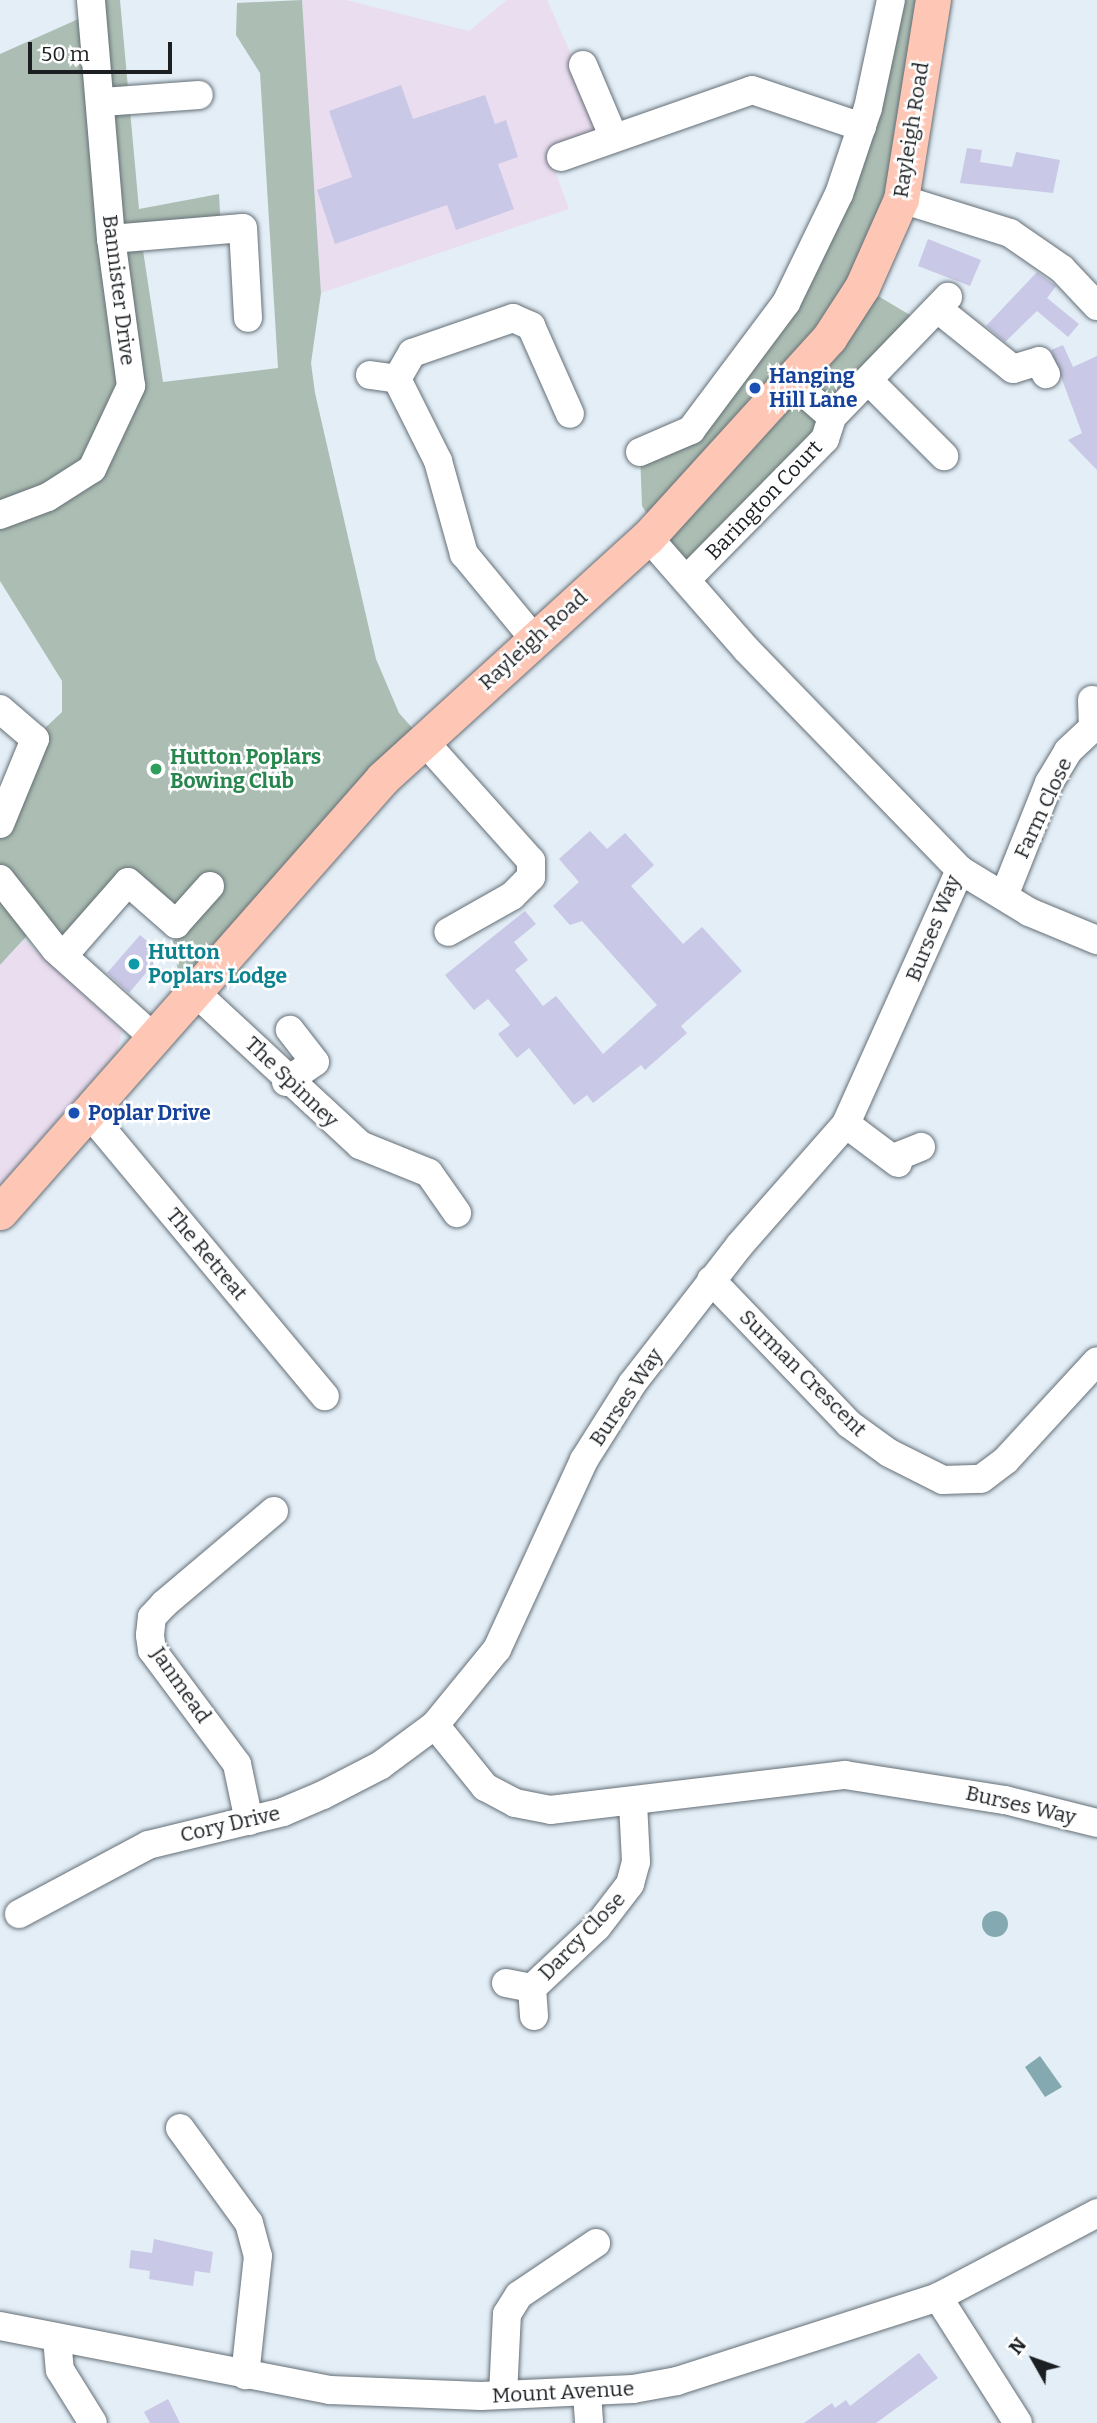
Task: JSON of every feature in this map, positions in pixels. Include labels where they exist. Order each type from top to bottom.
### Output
[{"type":"main road","name":"Rayleigh Road","points":[[0,1212],[153,1037],[423,740],[648,537],[793,383],[862,287],[901,199],[933,0]]},
{"type":"street","name":"Bannister Drive","points":[[0,515],[48,497],[92,469],[121,417],[131,386],[110,239],[103,102],[91,0]]},
{"type":"street","name":"Rayleigh Road","points":[[639,452],[691,430],[754,352],[818,245],[862,127],[891,0]]},
{"type":"street","points":[[583,65],[614,138]]},
{"type":"street","points":[[561,157],[752,90],[862,127]]},
{"type":"street","points":[[103,102],[199,95]]},
{"type":"street","points":[[901,199],[1010,233],[1062,270],[1097,306]]},
{"type":"street","points":[[110,239],[243,228],[248,318]]},
{"type":"street","name":"Barington Court","points":[[688,578],[825,439],[832,417],[870,382],[943,303],[1013,369],[1039,361],[1046,374]]},
{"type":"street","points":[[534,639],[464,554],[438,461],[384,377],[412,353],[513,318],[531,326],[570,414]]},
{"type":"street","points":[[870,382],[944,456]]},
{"type":"street","name":"Barington Court","points":[[793,383],[832,417]]},
{"type":"street","name":"Burses Way","points":[[648,537],[688,578],[747,650],[960,870],[846,1124],[711,1280],[584,1460],[498,1649],[435,1726],[485,1787],[515,1803],[550,1810],[845,1775],[980,1795],[1097,1823]]},
{"type":"street","points":[[0,709],[35,739],[0,824]]},
{"type":"street","name":"Farm Close","points":[[1004,897],[1049,783],[1068,751],[1094,718]]},
{"type":"street","points":[[423,740],[531,861],[531,877],[512,896],[448,932]]},
{"type":"street","points":[[960,870],[1004,897],[1097,940]]},
{"type":"street","points":[[0,879],[63,956],[153,1037]]},
{"type":"street","points":[[63,956],[128,882],[176,925],[210,886]]},
{"type":"street","name":"The Spinney","points":[[195,992],[259,1049],[286,1083],[360,1145],[429,1172],[457,1213]]},
{"type":"street","points":[[286,1083],[315,1062],[290,1030]]},
{"type":"street","name":"The Retreat","points":[[88,1112],[326,1396]]},
{"type":"street","points":[[846,1124],[905,1156]]},
{"type":"street","name":"Surman Crescent","points":[[711,1280],[849,1424],[889,1453],[943,1480],[981,1479],[1006,1460],[1097,1361]]},
{"type":"street","name":"Janmead","points":[[249,1821],[237,1764],[152,1650],[149,1635],[152,1617],[164,1605],[274,1510]]},
{"type":"street","name":"Cory Drive","points":[[19,1914],[148,1845],[249,1821],[353,1780],[435,1726]]},
{"type":"street","name":"Darcy Close","points":[[534,2016],[519,1985],[597,1927],[630,1884],[636,1862],[633,1802]]},
{"type":"street","points":[[180,2128],[249,2224],[258,2256],[245,2375]]},
{"type":"street","name":"Mount Avenue","points":[[0,2326],[245,2375],[391,2396],[587,2393],[677,2381],[938,2297],[1097,2213]]},
{"type":"street","points":[[503,2395],[507,2314],[519,2295],[596,2243]]},
{"type":"street","points":[[938,2297],[1018,2423]]},
{"type":"street","points":[[57,2338],[60,2370],[93,2423]]},
{"type":"street","points":[[587,2393],[589,2423]]},
{"type":"shaded area","points":[[302,0],[346,0],[469,31],[507,0],[547,0],[604,128],[547,149],[569,209],[321,293]]},
{"type":"shaded area","points":[[24,940],[122,1031],[117,1052],[0,1185],[0,965]]},
{"type":"green space","points":[[91,0],[120,0],[139,209],[219,194],[221,230],[141,237],[163,382],[278,368],[260,73],[236,35],[237,3],[302,0],[321,293],[311,363],[315,393],[376,659],[399,713],[423,740],[187,979],[178,971],[173,941],[190,923],[132,873],[55,949],[36,926],[0,965],[0,824],[44,729],[62,712],[62,681],[0,581],[0,54],[94,12]]},
{"type":"green space","points":[[891,0],[933,0],[863,287],[925,324],[688,578],[642,506],[640,452],[691,430],[818,245]]},
{"type":"water","points":[[995,1911],[1004,1915],[1008,1924],[1004,1933],[995,1937],[986,1933],[982,1924],[986,1915]]},
{"type":"water","points":[[1040,2056],[1062,2087],[1045,2097],[1025,2067]]},
{"type":"building","points":[[401,85],[413,119],[485,95],[495,124],[506,120],[518,157],[498,164],[514,209],[456,230],[447,205],[335,244],[317,190],[352,177],[329,111]]},
{"type":"building","points":[[967,148],[982,150],[980,162],[1012,167],[1016,152],[1060,160],[1053,193],[960,183]]},
{"type":"building","points":[[928,239],[981,260],[970,286],[918,266]]},
{"type":"building","points":[[1037,272],[1056,286],[1047,298],[1079,324],[1068,337],[1037,311],[1005,342],[986,326]]},
{"type":"building","points":[[1063,345],[1073,367],[1097,356],[1097,470],[1068,440],[1082,433],[1051,350]]},
{"type":"building","points":[[590,831],[607,849],[625,833],[654,865],[631,886],[683,944],[702,927],[742,971],[681,1026],[687,1033],[645,1070],[641,1065],[593,1103],[587,1095],[574,1105],[529,1048],[517,1058],[498,1034],[510,1025],[488,999],[474,1010],[445,975],[525,911],[536,924],[514,942],[528,960],[515,970],[543,1006],[556,996],[603,1054],[657,1005],[582,921],[570,925],[553,906],[579,882],[559,859]]},
{"type":"building","name":"Hutton Poplars Lodge","points":[[140,935],[162,954],[129,993],[107,973]]},
{"type":"building","points":[[154,2239],[213,2252],[210,2273],[195,2271],[193,2286],[149,2279],[150,2271],[129,2268],[131,2250],[152,2253]]},
{"type":"building","points":[[919,2353],[938,2378],[876,2423],[804,2423],[832,2403],[835,2408],[846,2400],[850,2406]]},
{"type":"building","points":[[168,2399],[180,2423],[150,2423],[144,2412]]},
{"type":"place","name":"Hanging Hill Lane","points":[[755,388]]},
{"type":"place","name":"Hutton Poplars Bowing Club","points":[[156,769]]},
{"type":"place","name":"Hutton Poplars Lodge","points":[[134,964]]},
{"type":"place","name":"Poplar Drive","points":[[74,1113]]}]
